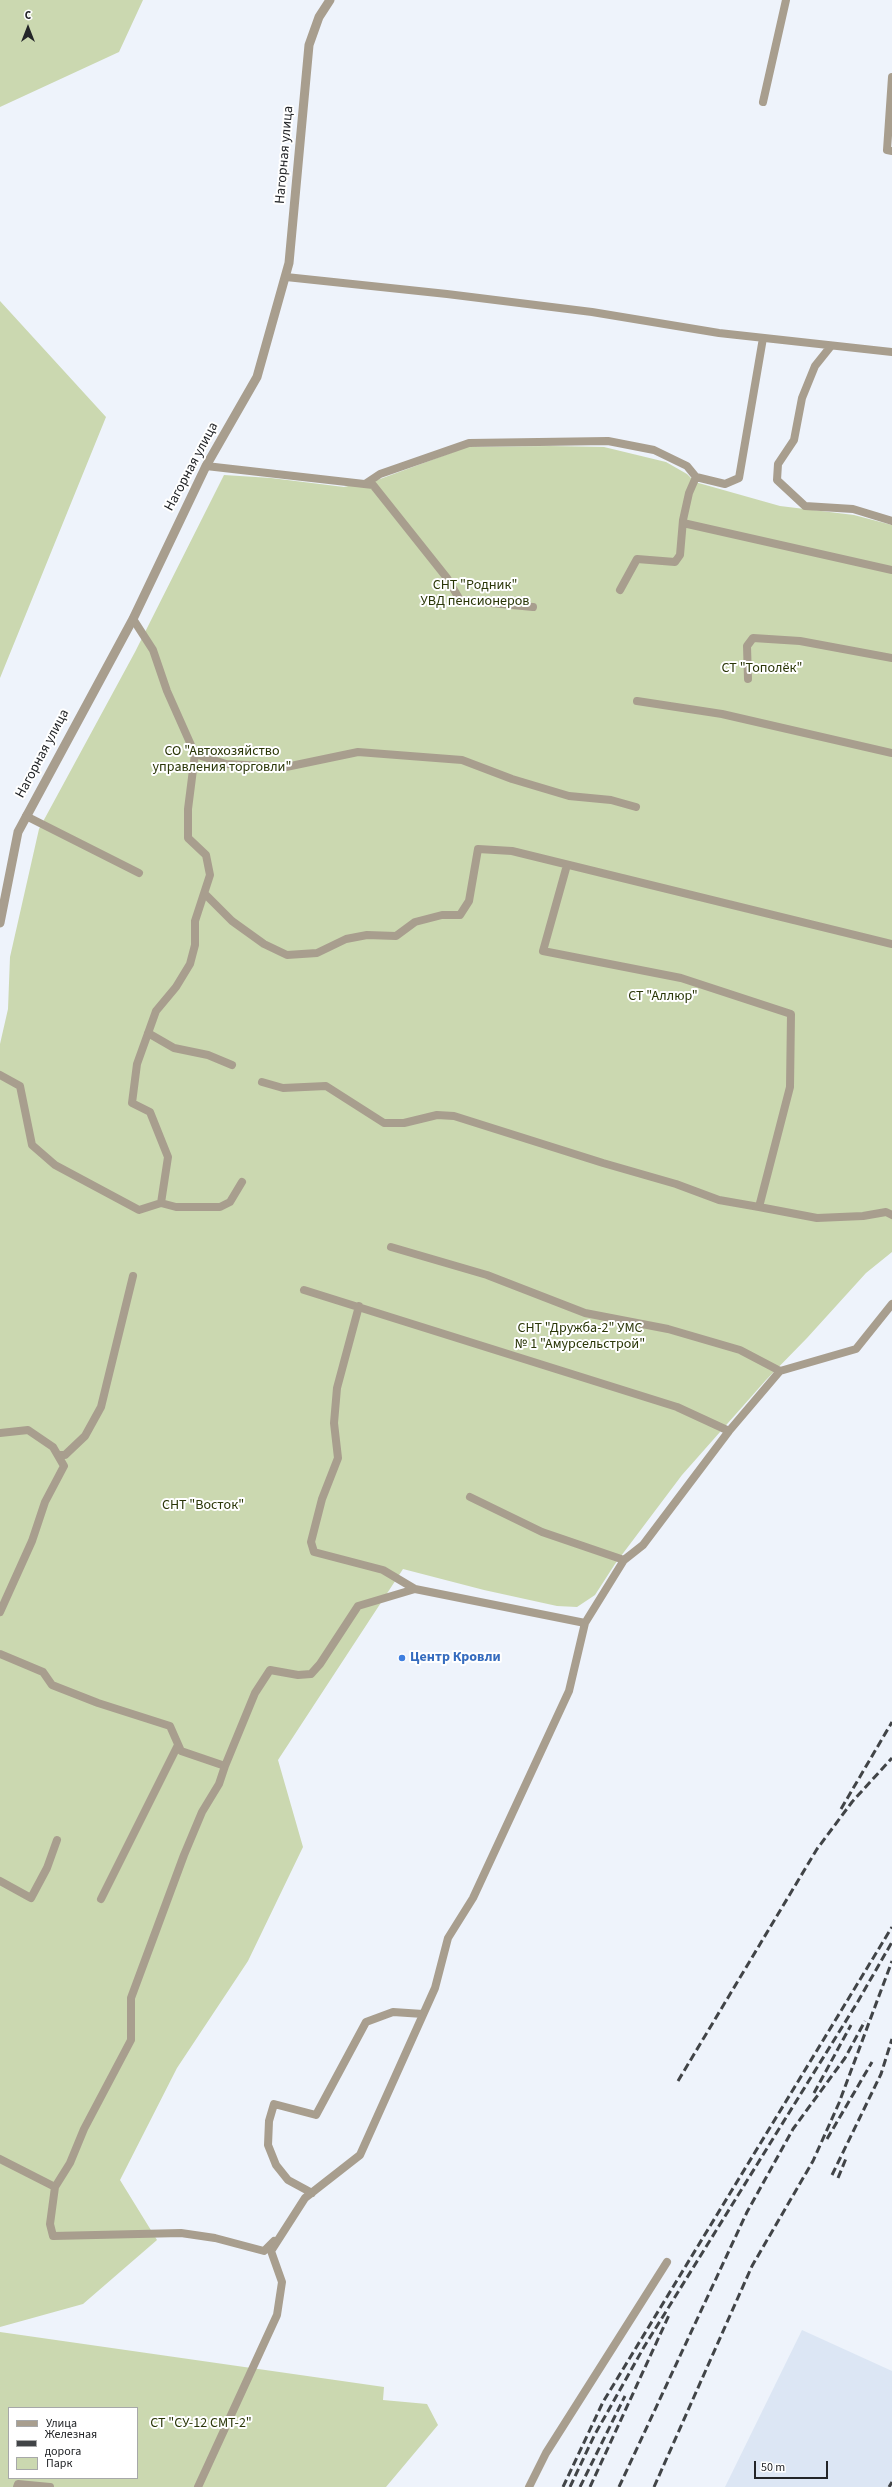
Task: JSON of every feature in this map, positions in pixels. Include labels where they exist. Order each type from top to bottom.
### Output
[{"type":"street","name":"Нагорная улица","points":[[0,923],[18,832],[133,619],[206,466],[257,377],[289,263],[309,45],[319,17],[330,0]]},
{"type":"street","points":[[763,102],[786,0]]},
{"type":"street","points":[[890,151],[892,77]]},
{"type":"street","points":[[286,277],[570,310],[764,338],[892,352]]},
{"type":"street","points":[[365,484],[380,474],[469,443],[608,442],[654,450],[687,466],[696,477],[725,484],[739,478],[764,338]]},
{"type":"street","points":[[831,346],[814,366],[802,398],[794,440],[778,464],[777,480],[805,506],[853,509],[892,521]]},
{"type":"street","points":[[206,466],[373,484],[448,578],[460,600],[533,607]]},
{"type":"street","points":[[620,590],[638,559],[674,562],[680,555],[683,523],[689,493],[696,477]]},
{"type":"street","points":[[683,523],[892,570]]},
{"type":"street","points":[[133,619],[153,650],[173,705],[195,754],[188,809],[188,838],[206,855],[210,875],[195,921],[195,945],[190,964],[176,987],[156,1012],[137,1064],[132,1103],[150,1112],[168,1157],[161,1203]]},
{"type":"street","points":[[748,679],[746,646],[753,638],[800,641],[892,658]]},
{"type":"street","points":[[637,701],[722,714],[892,753]]},
{"type":"street","points":[[195,754],[226,764],[286,767],[358,752],[462,760],[512,779],[569,796],[611,800],[636,807]]},
{"type":"street","points":[[26,816],[139,873]]},
{"type":"street","points":[[205,894],[232,921],[264,944],[287,955],[317,953],[346,939],[367,935],[396,936],[415,922],[442,915],[460,915],[469,901],[478,849],[512,851],[892,944]]},
{"type":"street","points":[[567,865],[543,951],[681,978],[791,1014],[790,1087],[759,1207]]},
{"type":"street","points":[[148,1033],[174,1048],[208,1055],[232,1065]]},
{"type":"street","points":[[0,1075],[20,1086],[32,1145],[55,1165],[139,1210],[161,1203],[176,1207],[220,1208],[230,1202],[242,1182]]},
{"type":"street","points":[[262,1082],[283,1088],[326,1086],[384,1123],[404,1123],[436,1115],[454,1116],[602,1164],[676,1184],[719,1200],[817,1218],[863,1216],[886,1212],[892,1216]]},
{"type":"street","points":[[391,1247],[487,1275],[586,1314],[668,1329],[740,1350],[780,1370]]},
{"type":"street","points":[[58,1455],[65,1455],[85,1436],[101,1407],[133,1276]]},
{"type":"street","points":[[304,1290],[677,1407],[729,1431]]},
{"type":"street","points":[[198,2487],[277,2316],[282,2282],[271,2251],[305,2198],[360,2155],[435,1988],[448,1938],[473,1898],[569,1691],[585,1623],[624,1560],[643,1545],[729,1431],[780,1370],[856,1349],[892,1304]]},
{"type":"street","points":[[359,1306],[337,1388],[334,1423],[338,1458],[322,1499],[311,1542],[314,1552],[383,1570],[415,1589],[585,1623]]},
{"type":"street","points":[[0,1433],[28,1430],[53,1447],[64,1466],[45,1502],[32,1541],[0,1612]]},
{"type":"street","points":[[470,1496],[542,1532],[624,1560]]},
{"type":"street","points":[[281,2235],[264,2251],[215,2238],[181,2234],[53,2236],[50,2224],[55,2187],[70,2163],[84,2129],[131,2040],[131,1998],[184,1855],[202,1812],[219,1784],[255,1693],[270,1670],[298,1675],[311,1674],[320,1664],[358,1606],[415,1589]]},
{"type":"street","points":[[0,1654],[43,1672],[52,1685],[98,1703],[170,1726],[181,1751],[225,1766]]},
{"type":"street","points":[[101,1899],[178,1745]]},
{"type":"street","points":[[0,1881],[31,1898],[47,1868],[57,1840]]},
{"type":"street","points":[[312,2193],[288,2180],[276,2165],[268,2145],[269,2121],[274,2104],[316,2114],[366,2022],[393,2012],[423,2014]]},
{"type":"street","points":[[0,2159],[55,2187]]},
{"type":"street","points":[[529,2487],[546,2453],[667,2262]]},
{"type":"street","points":[[17,2487],[18,2484],[50,2487]]},
{"type":"shaded area","points":[[802,2330],[892,2371],[892,2487],[725,2487]]},
{"type":"green space","points":[[0,0],[143,0],[119,52],[0,107]]},
{"type":"green space","points":[[0,301],[106,417],[0,678]]},
{"type":"green space","points":[[467,447],[604,447],[666,462],[687,474],[695,482],[780,506],[854,515],[892,525],[892,1252],[866,1273],[807,1338],[766,1380],[682,1475],[615,1564],[595,1595],[577,1607],[557,1606],[484,1590],[403,1569],[278,1760],[303,1847],[248,1961],[177,2068],[120,2180],[157,2240],[83,2304],[0,2327],[0,1044],[8,1009],[10,957],[39,829],[135,652],[224,475],[271,478],[344,487],[380,479]]},
{"type":"green space","name":"СТ \"СУ-12 СМТ-2\"","points":[[0,2332],[384,2387],[383,2400],[427,2404],[438,2425],[386,2487],[0,2487]]},
{"type":"railway","points":[[841,1809],[892,1722]]},
{"type":"railway","points":[[678,2081],[817,1849],[852,1802],[892,1758]]},
{"type":"railway","points":[[563,2487],[603,2402],[892,1927]]},
{"type":"railway","points":[[570,2487],[594,2436],[644,2347],[857,2003],[892,1942]]},
{"type":"railway","points":[[654,2487],[752,2266],[813,2161],[839,2103],[892,1961]]},
{"type":"railway","points":[[619,2487],[747,2212],[793,2129],[845,2058],[865,2021]]},
{"type":"railway","points":[[814,2093],[851,2025]]},
{"type":"railway","points":[[832,2175],[881,2074],[892,2039]]},
{"type":"railway","points":[[827,2139],[872,2062]]},
{"type":"railway","points":[[838,2178],[847,2156]]},
{"type":"railway","points":[[590,2487],[670,2313]]},
{"type":"railway","points":[[580,2487],[625,2396]]},
{"type":"railway","points":[[889,2487],[892,2482]]},
{"type":"place","name":"Центр Кровли","points":[[402,1658]]},
{"type":"park label","name":"СНТ \"Родник\" УВД пенсионеров","points":[[475,594]]},
{"type":"park label","name":"СТ \"Тополёк\"","points":[[762,669]]},
{"type":"park label","name":"СО \"Автохозяйство управления торговли\"","points":[[222,760]]},
{"type":"park label","name":"СТ \"Аллюр\"","points":[[663,997]]},
{"type":"park label","name":"СНТ \"Дружба-2\" УМС № 1 \"Амурсельстрой\"","points":[[580,1338]]},
{"type":"park label","name":"СНТ \"Восток\"","points":[[203,1506]]}]
